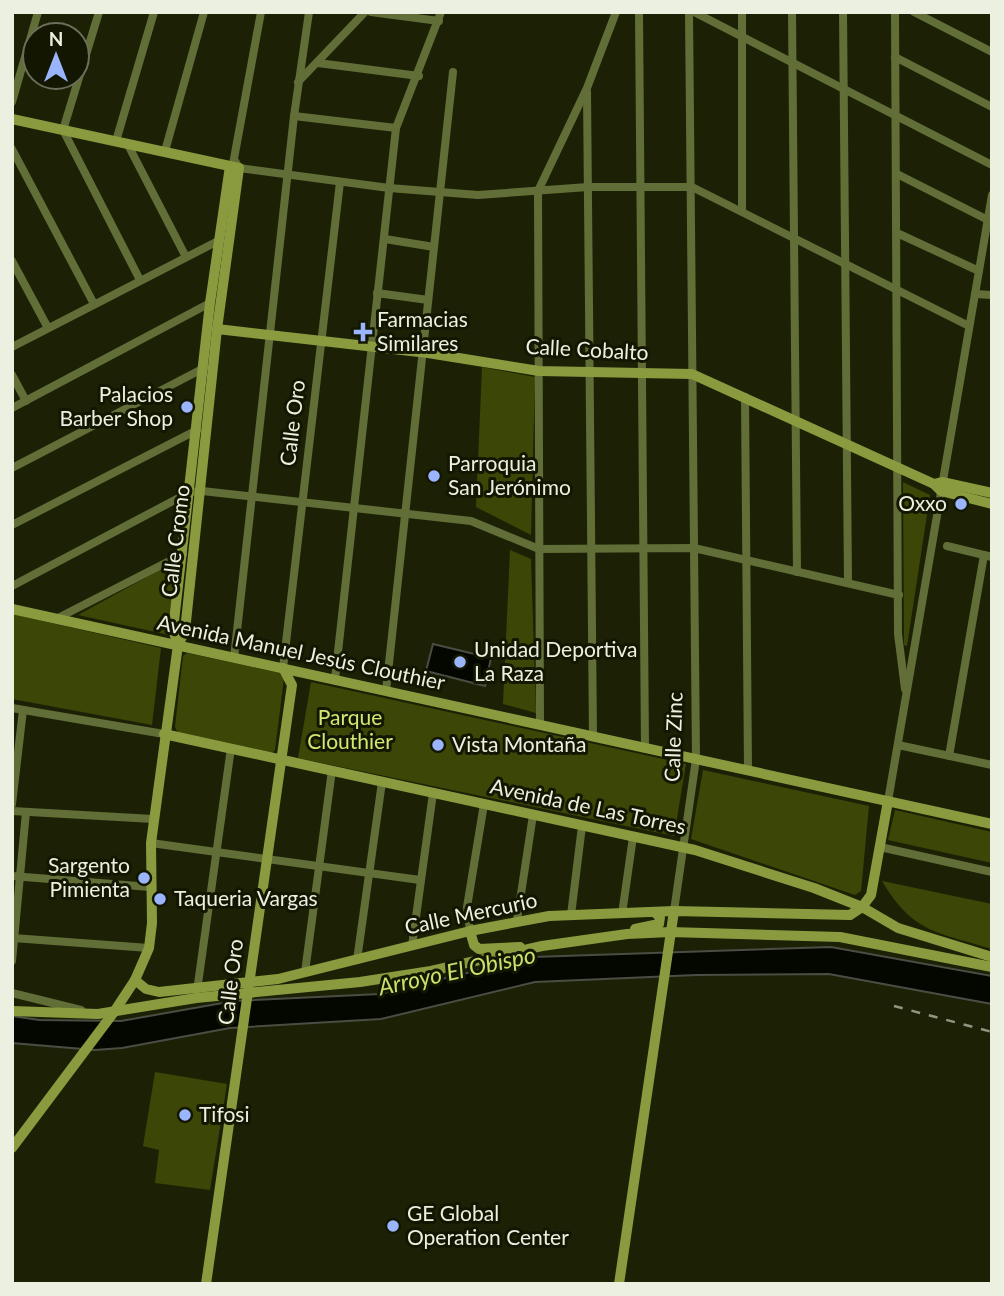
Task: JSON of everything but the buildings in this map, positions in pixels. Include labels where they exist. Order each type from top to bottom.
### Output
[{"type":"street","points":[[12,102],[38,12]]},
{"type":"street","points":[[99,12],[63,130],[140,280]]},
{"type":"street","points":[[143,12],[154,14],[121,142],[186,257]]},
{"type":"street","points":[[165,151],[204,12]]},
{"type":"street","name":"Calle Cromo","points":[[178,645],[173,630],[183,554],[196,491],[197,430],[218,241],[235,165],[261,12]]},
{"type":"street","points":[[234,658],[294,116],[309,12]]},
{"type":"street","points":[[298,82],[368,12],[440,16],[419,76],[396,128],[335,679]]},
{"type":"street","points":[[540,725],[538,191],[587,88],[616,12]]},
{"type":"street","points":[[639,12],[645,748]]},
{"type":"street","points":[[692,12],[844,87],[992,165]]},
{"type":"street","name":"Calle Zinc","points":[[619,1284],[696,759],[692,12]]},
{"type":"street","points":[[742,12],[743,211]]},
{"type":"street","points":[[792,12],[797,572]]},
{"type":"street","points":[[843,12],[848,583]]},
{"type":"street","points":[[895,12],[899,641],[905,689]]},
{"type":"street","points":[[914,12],[992,52]]},
{"type":"street","points":[[895,57],[992,107]]},
{"type":"street","points":[[318,63],[419,76]]},
{"type":"street","points":[[386,691],[453,72]]},
{"type":"street","points":[[587,88],[593,737]]},
{"type":"street","points":[[294,116],[396,128]]},
{"type":"street","points":[[12,119],[289,175],[389,188],[487,195],[589,187],[692,187],[969,326]]},
{"type":"street","points":[[12,149],[94,304]]},
{"type":"street","name":"Calle Cromo","points":[[178,645],[185,631],[196,491],[235,165]]},
{"type":"street","points":[[897,174],[988,220]]},
{"type":"street","name":"Calle Oro","points":[[283,668],[340,182]]},
{"type":"street","points":[[862,907],[871,895],[880,847],[939,486],[992,195]]},
{"type":"street","points":[[897,233],[979,271]]},
{"type":"street","points":[[385,239],[434,247]]},
{"type":"street","points":[[12,347],[218,241]]},
{"type":"street","points":[[12,261],[48,328]]},
{"type":"street","points":[[377,293],[429,300]]},
{"type":"street","points":[[975,294],[992,295]]},
{"type":"street","points":[[12,408],[211,303]]},
{"type":"street","name":"Calle Cobalto","points":[[217,329],[372,346],[539,371],[692,374],[898,471],[939,486]]},
{"type":"street","points":[[12,468],[204,368]]},
{"type":"street","points":[[12,375],[26,401]]},
{"type":"street","points":[[745,397],[748,770]]},
{"type":"street","points":[[12,525],[197,430]]},
{"type":"street","points":[[939,486],[992,493]]},
{"type":"street","points":[[939,486],[992,504]]},
{"type":"street","points":[[12,586],[196,491],[478,523],[539,549],[694,548],[899,595]]},
{"type":"street","points":[[947,546],[988,556],[949,756]]},
{"type":"street","points":[[56,619],[183,554]]},
{"type":"street","name":"Avenida Manuel Jesús Clouthier","points":[[13,607],[56,619],[992,824]]},
{"type":"street","points":[[12,1148],[114,1012],[135,981],[149,948],[152,922],[150,887],[153,819],[178,645]]},
{"type":"street","points":[[283,668],[292,685],[298,677],[313,675]]},
{"type":"street","name":"Calle Oro","points":[[206,1284],[292,685]]},
{"type":"street","points":[[12,708],[164,734]]},
{"type":"street","points":[[12,804],[23,710]]},
{"type":"street","name":"Avenida de Las Torres","points":[[164,734],[684,848],[773,874],[862,907],[898,928],[992,957]]},
{"type":"street","points":[[898,745],[992,765]]},
{"type":"street","points":[[12,1010],[98,1014],[197,992],[231,748]]},
{"type":"street","points":[[305,972],[332,770]]},
{"type":"street","points":[[358,960],[382,782]]},
{"type":"street","points":[[412,946],[433,793]]},
{"type":"street","points":[[484,804],[467,907],[474,945],[480,949],[510,946],[530,948]]},
{"type":"street","points":[[12,811],[153,819]]},
{"type":"street","points":[[12,961],[16,876],[26,812]]},
{"type":"street","points":[[517,920],[533,815]]},
{"type":"street","points":[[571,915],[582,826]]},
{"type":"street","points":[[622,914],[633,837]]},
{"type":"street","points":[[151,843],[420,880]]},
{"type":"street","points":[[880,847],[992,872]]},
{"type":"street","points":[[16,876],[150,887]]},
{"type":"street","name":"Calle Mercurio","points":[[135,981],[146,989],[159,992],[248,991],[279,984],[305,972],[517,920],[674,911],[838,917],[850,915],[862,907]]},
{"type":"street","points":[[627,934],[634,929],[659,924],[660,917],[654,912]]},
{"type":"street","points":[[279,984],[431,971],[530,948],[627,934],[669,937],[840,937],[992,967]]},
{"type":"street","points":[[13,938],[149,948]]},
{"type":"street","points":[[12,993],[98,1014]]},
{"type":"green space","points":[[482,367],[535,377],[531,535],[476,507]]},
{"type":"green space","points":[[903,482],[930,495],[907,646],[904,645]]},
{"type":"green space","points":[[510,550],[531,559],[536,713],[503,704]]},
{"type":"green space","points":[[178,560],[169,635],[78,615]]},
{"type":"green space","points":[[12,614],[161,648],[152,725],[12,699]]},
{"type":"green space","name":"Parque Clouthier","points":[[187,653],[280,673],[284,678],[275,750],[271,754],[178,733],[175,727],[183,656]]},
{"type":"green space","name":"Parque Clouthier","points":[[311,682],[686,764],[674,836],[298,758]]},
{"type":"green space","points":[[703,770],[869,806],[861,891],[855,895],[691,839]]},
{"type":"green space","points":[[895,810],[992,832],[992,863],[888,840]]},
{"type":"green space","points":[[882,881],[992,904],[992,949],[941,934],[916,921],[893,898]]},
{"type":"green space","name":"Tifosi","points":[[155,1072],[227,1084],[210,1190],[155,1183],[159,1150],[143,1146]]},
{"type":"shaded area","points":[[433,644],[491,658],[485,686],[426,671]]},
{"type":"shaded area","points":[[831,947],[992,976],[992,1004],[829,974],[696,975],[535,982],[381,1019],[230,1028],[122,1048],[95,1050],[12,1043],[12,1016],[39,1020],[121,1021],[234,1001],[380,994],[533,957]]},
{"type":"railway","points":[[894,1006],[992,1032]]},
{"type":"place","name":"Farmacias Similares","points":[[363,332]]},
{"type":"place","name":"Palacios Barber Shop","points":[[187,407]]},
{"type":"place","name":"Parroquia San Jerónimo","points":[[434,476]]},
{"type":"place","name":"Oxxo","points":[[961,504]]},
{"type":"place","name":"Unidad Deportiva La Raza","points":[[460,662]]},
{"type":"place","name":"Vista Montaña","points":[[438,745]]},
{"type":"place","name":"Sargento Pimienta","points":[[144,878]]},
{"type":"place","name":"Taqueria Vargas","points":[[160,899]]},
{"type":"place","name":"Tifosi","points":[[185,1115]]},
{"type":"place","name":"GE Global Operation Center","points":[[393,1226]]},
{"type":"water label","name":"Arroyo El Obispo","points":[[457,971]]}]
